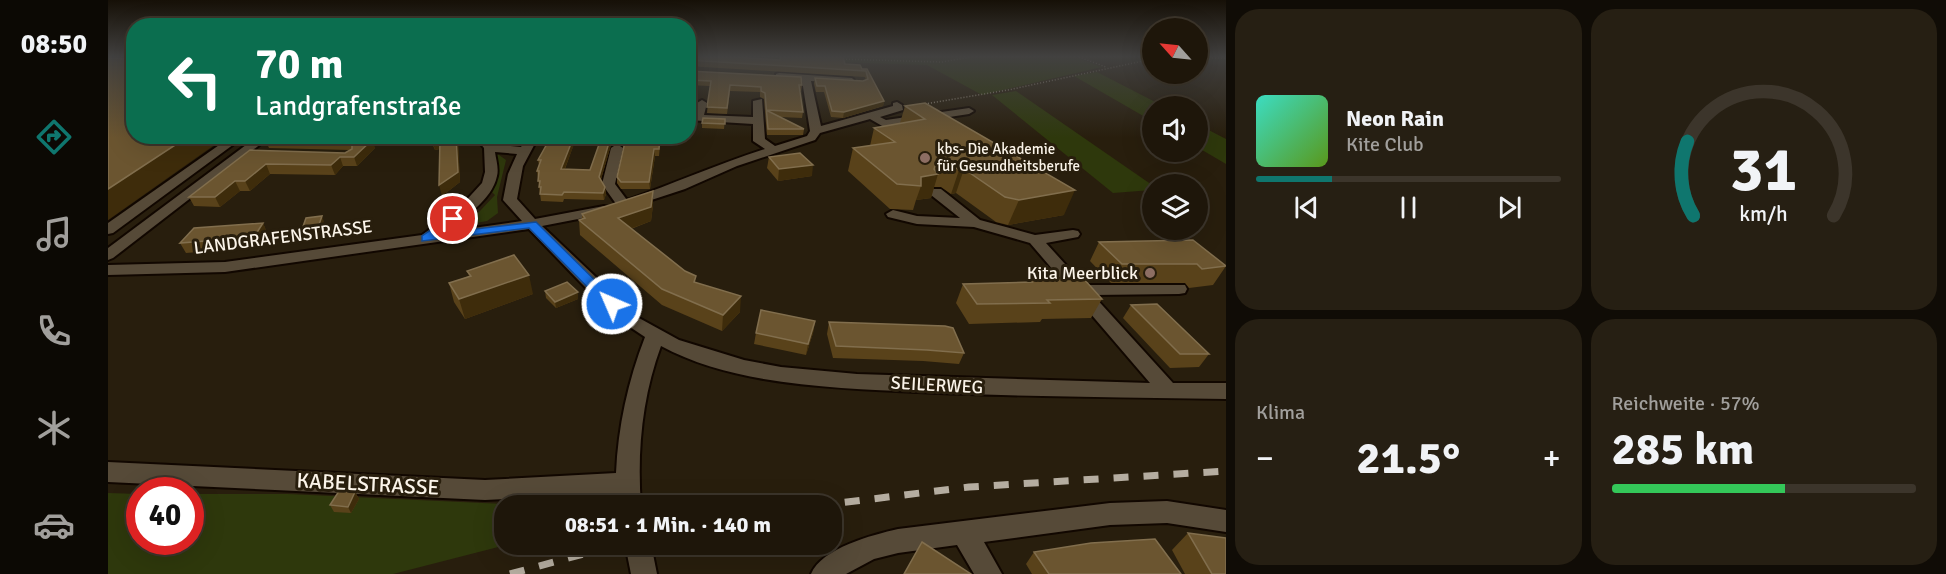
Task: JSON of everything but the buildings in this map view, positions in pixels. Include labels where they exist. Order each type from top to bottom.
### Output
[{"type":"street","points":[[807,84],[816,130]]},
{"type":"street","points":[[758,101],[759,141],[772,149]]},
{"type":"street","points":[[696,112],[702,103]]},
{"type":"street","name":"LANDGRAFENSTRASSE","points":[[108,270],[225,267],[531,224],[624,205],[681,186],[772,149],[811,138],[816,130],[872,116],[898,106]]},
{"type":"street","points":[[872,116],[884,124],[969,111]]},
{"type":"street","points":[[696,117],[758,121]]},
{"type":"street","points":[[921,118],[939,130]]},
{"type":"street","points":[[108,230],[229,144]]},
{"type":"street","points":[[108,255],[256,144]]},
{"type":"street","points":[[483,144],[523,151]]},
{"type":"street","name":"SEILERWEG","points":[[528,144],[512,174],[510,200],[531,224],[612,304],[637,325],[655,336],[727,362],[768,372],[820,379],[980,387],[1226,391]]},
{"type":"street","name":"LANDGRAFENSTRASSE","points":[[426,239],[472,204],[492,176],[490,147]]},
{"type":"street","points":[[617,148],[609,184],[624,205]]},
{"type":"street","points":[[244,153],[267,154]]},
{"type":"street","points":[[936,192],[975,223]]},
{"type":"street","points":[[893,214],[917,220],[975,223],[1035,240],[1073,234]]},
{"type":"street","points":[[1035,240],[1168,390]]},
{"type":"street","points":[[1079,290],[1179,290]]},
{"type":"street","points":[[628,494],[634,402],[643,364],[655,336]]},
{"type":"street","name":"KABELSTRASSE","points":[[108,472],[485,490],[628,494]]},
{"type":"street","points":[[824,574],[829,569],[870,548],[897,541],[1110,514],[1167,512],[1226,521]]},
{"type":"street","points":[[964,533],[989,574]]},
{"type":"street","points":[[640,555],[644,574]]},
{"type":"path","points":[[898,106],[1036,84]]},
{"type":"green space","points":[[961,84],[1030,84],[982,95]]},
{"type":"green space","points":[[1087,84],[1120,84],[1144,96],[1142,115]]},
{"type":"green space","points":[[1016,91],[1142,178],[1142,191],[1113,193],[992,95]]},
{"type":"green space","points":[[1208,130],[1226,139],[1226,164],[1208,153]]},
{"type":"green space","points":[[492,154],[499,155],[506,160],[497,197],[498,213],[487,221],[443,229],[457,222],[465,222],[479,212],[495,195],[492,192],[486,192],[494,188],[499,173],[496,157]]},
{"type":"green space","points":[[108,493],[126,494],[126,555],[204,555],[204,494],[288,494],[494,503],[494,548],[393,574],[108,574]]},
{"type":"railway","points":[[842,503],[969,487],[1226,471]]},
{"type":"railway","points":[[510,574],[580,555]]},
{"type":"place","name":"kbs- Die Akademie für Gesundheitsberufe","points":[[925,158]]},
{"type":"place","name":"Kita Meerblick","points":[[1150,273]]},
{"type":"route","points":[[453,219],[426,239],[531,224],[612,304]]}]
